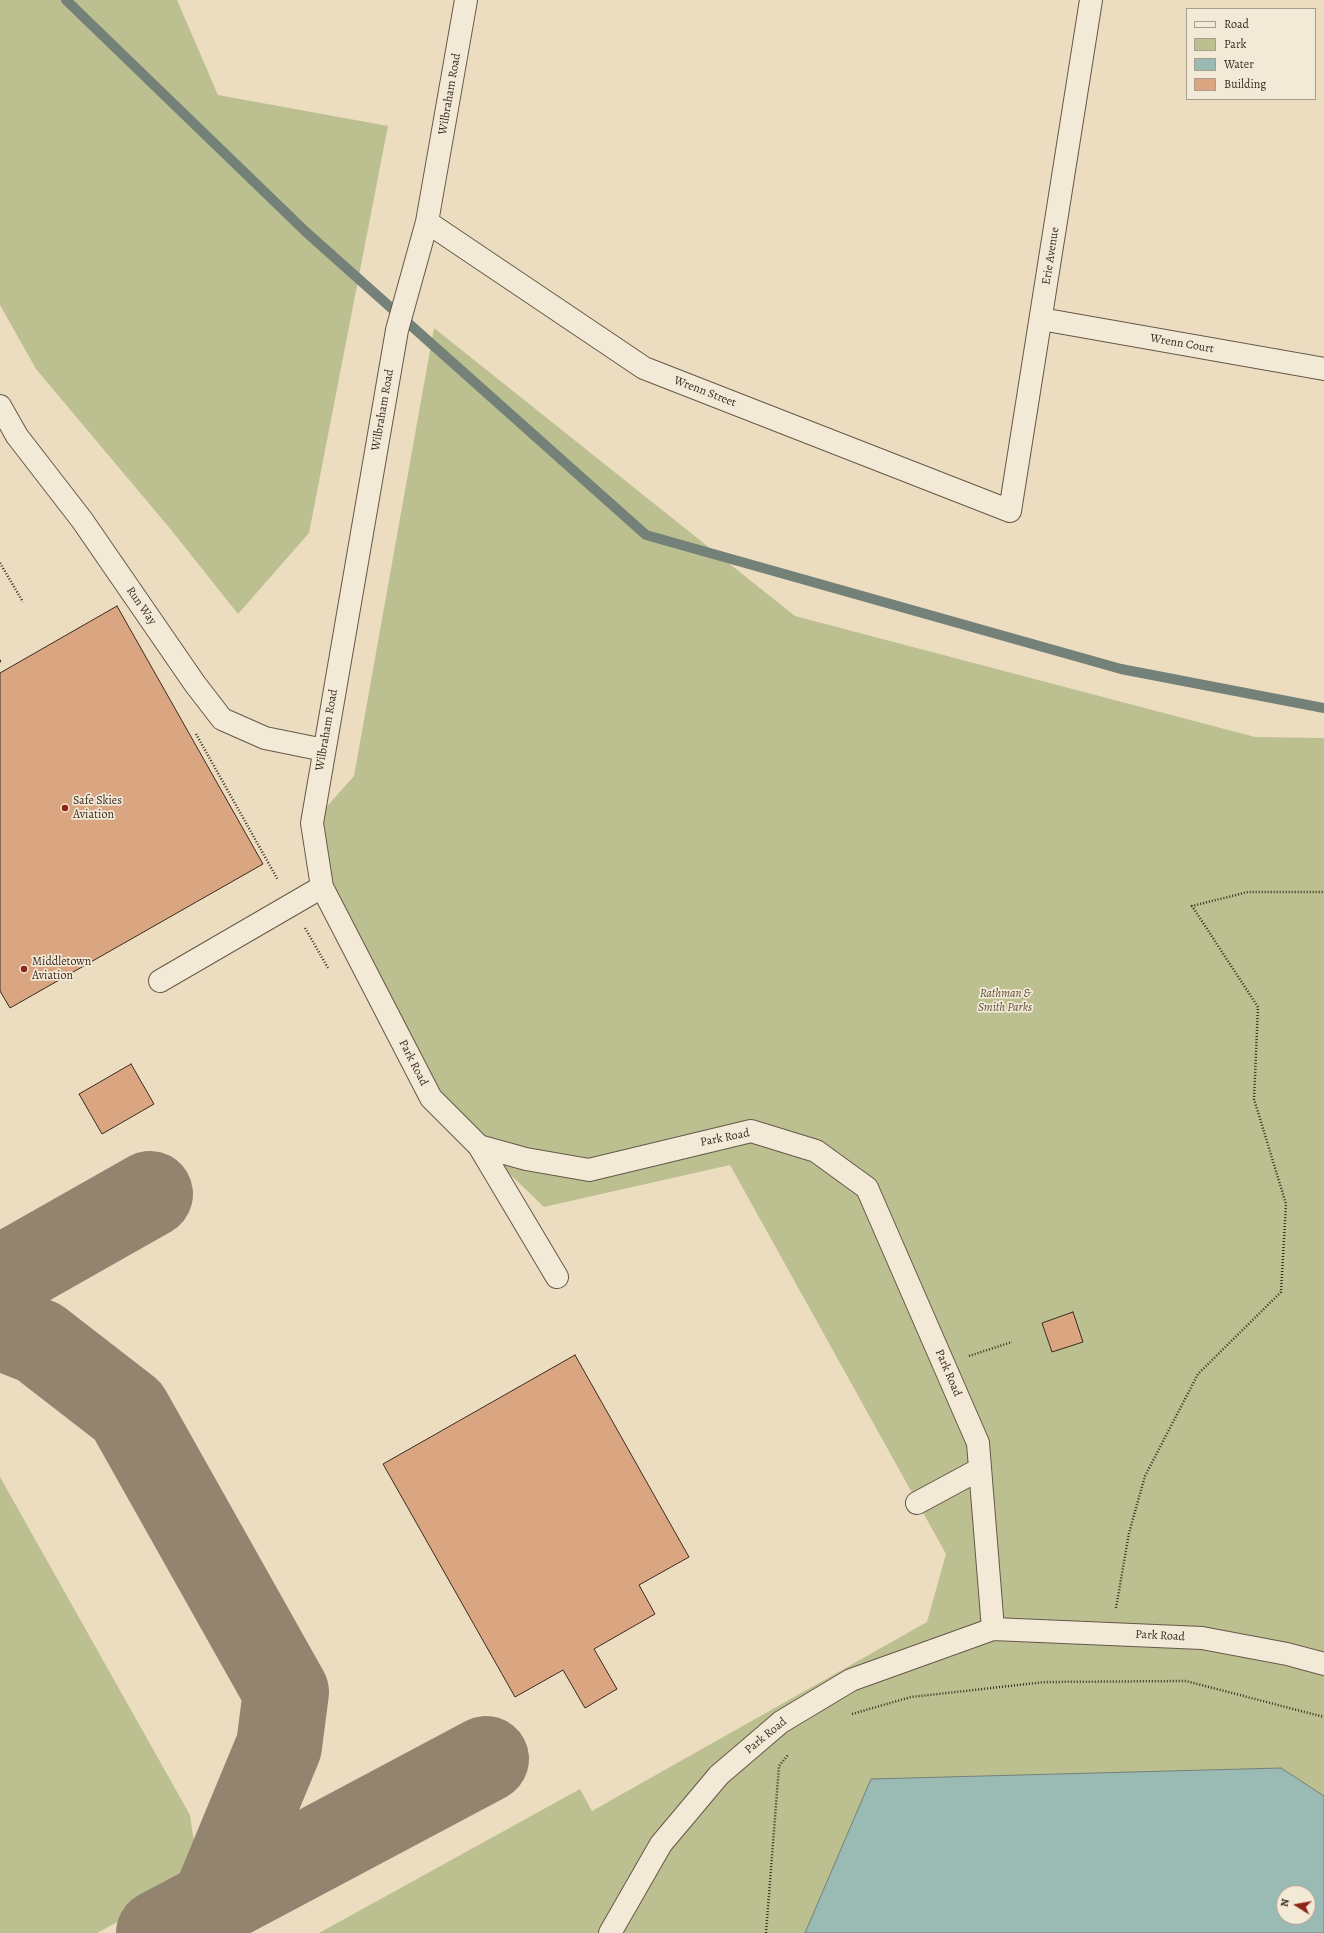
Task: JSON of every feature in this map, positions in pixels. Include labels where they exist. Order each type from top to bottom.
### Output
[{"type":"street","name":"Wilbraham Road","points":[[312,823],[397,330],[427,222],[466,0]]},
{"type":"street","name":"Erie Avenue","points":[[1010,511],[1091,0]]},
{"type":"street","name":"Wrenn Street","points":[[427,222],[644,368],[1010,511]]},
{"type":"street","name":"Wrenn Court","points":[[1041,319],[1324,369]]},
{"type":"street","name":"Run Way","points":[[0,406],[17,436],[82,520],[195,684],[222,718],[265,738],[324,750]]},
{"type":"street","name":"Park Road","points":[[312,823],[322,887],[431,1098],[479,1146],[526,1160],[589,1170],[751,1131],[816,1151],[868,1188],[978,1443],[993,1628]]},
{"type":"street","points":[[160,981],[322,887]]},
{"type":"street","points":[[479,1146],[557,1277]]},
{"type":"street","points":[[917,1503],[980,1469]]},
{"type":"street","name":"Park Road","points":[[610,1933],[662,1844],[719,1775],[781,1722],[851,1680],[993,1628],[1202,1638],[1287,1654],[1324,1664]]},
{"type":"path","points":[[0,563],[23,602]]},
{"type":"path","points":[[195,732],[328,968]]},
{"type":"path","points":[[1112,1633],[1129,1533],[1145,1476],[1198,1374],[1281,1292],[1286,1204],[1254,1099],[1258,1007],[1192,906],[1248,892],[1324,892]]},
{"type":"path","points":[[944,1364],[1012,1342]]},
{"type":"path","points":[[848,1715],[911,1698],[1045,1682],[1186,1682],[1324,1718]]},
{"type":"path","points":[[766,1933],[780,1766],[790,1752]]},
{"type":"green space","points":[[0,0],[177,0],[218,95],[388,126],[309,533],[238,614],[172,531],[36,369],[0,305]]},
{"type":"green space","name":"Rathman & Smith Parks","points":[[434,328],[795,616],[1255,737],[1324,738],[1324,1933],[319,1933],[580,1789],[592,1811],[927,1622],[946,1554],[730,1165],[544,1207],[431,1098],[322,887],[312,823],[354,776]]},
{"type":"green space","points":[[0,1477],[190,1815],[194,1842],[188,1869],[171,1893],[97,1933],[0,1933]]},
{"type":"water","points":[[1281,1768],[1324,1796],[1324,1933],[805,1933],[871,1779]]},
{"type":"building","points":[[117,606],[263,864],[10,1008],[0,991],[0,673]]},
{"type":"building","points":[[131,1064],[154,1104],[102,1134],[79,1094]]},
{"type":"building","points":[[1073,1312],[1083,1342],[1052,1352],[1042,1323]]},
{"type":"building","points":[[575,1355],[689,1557],[639,1585],[655,1614],[594,1649],[617,1689],[585,1708],[563,1670],[515,1697],[383,1464]]},
{"type":"waterway","points":[[66,0],[306,232],[646,535],[1121,669],[1324,708]]},
{"type":"taxiway","points":[[0,1279],[150,1194]]},
{"type":"taxiway","points":[[0,1327],[39,1342],[128,1411],[286,1692],[279,1746],[214,1903]]},
{"type":"taxiway","points":[[159,1933],[486,1759]]},
{"type":"place","name":"Safe Skies Aviation","points":[[65,808]]},
{"type":"place","name":"Middletown Aviation","points":[[24,969]]}]
